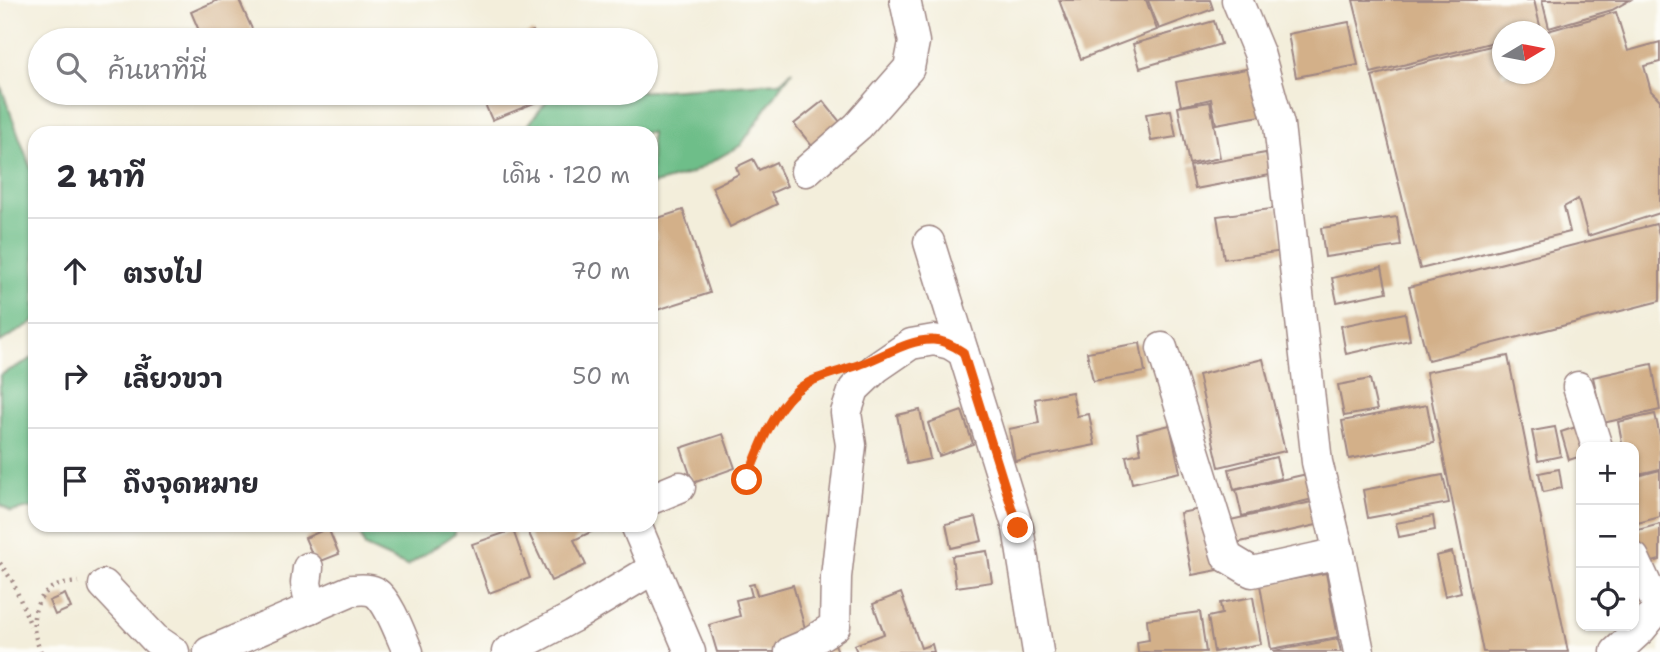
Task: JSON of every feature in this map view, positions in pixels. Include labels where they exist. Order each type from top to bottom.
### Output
[{"type":"street","points":[[806,171],[858,126],[909,68],[914,42],[905,0]]},
{"type":"street","points":[[1231,7],[1259,53],[1279,125],[1317,462],[1359,652]]},
{"type":"street","points":[[929,242],[1018,528],[1038,652]]},
{"type":"street","points":[[790,652],[835,626],[836,577],[852,444],[846,413],[854,389],[876,368],[911,344],[934,340],[950,344],[963,352]]},
{"type":"street","points":[[1162,348],[1227,557],[1252,572],[1339,553]]},
{"type":"street","points":[[1578,387],[1595,442]]},
{"type":"street","points":[[658,496],[680,487]]},
{"type":"street","points":[[639,532],[690,652]]},
{"type":"street","points":[[309,568],[306,583],[311,608]]},
{"type":"street","points":[[1616,652],[1644,641],[1660,606],[1639,568]]},
{"type":"street","points":[[508,652],[653,569]]},
{"type":"street","points":[[104,585],[155,639],[174,652]]},
{"type":"street","points":[[209,652],[352,590],[366,589],[377,593],[386,604],[408,652]]},
{"type":"path","points":[[747,480],[765,436],[782,407],[798,389],[834,373]]},
{"type":"path","points":[[0,563],[13,582],[41,652]]},
{"type":"path","points":[[32,627],[38,603],[51,588],[77,582],[104,585]]},
{"type":"green space","points":[[792,71],[741,145],[690,174],[658,183],[658,126],[527,126],[544,105],[658,105],[658,90],[780,82]]},
{"type":"green space","points":[[0,84],[28,161],[28,325],[0,342]]},
{"type":"green space","points":[[28,361],[28,508],[11,512],[0,504],[0,375]]},
{"type":"green space","points":[[359,532],[455,532],[407,566],[365,547]]},
{"type":"building","points":[[218,0],[239,0],[252,28],[198,28],[191,12]]},
{"type":"building","points":[[1059,0],[1146,0],[1157,30],[1081,59]]},
{"type":"building","points":[[1148,0],[1210,0],[1213,9],[1159,29]]},
{"type":"building","points":[[1353,0],[1534,0],[1539,21],[1492,21],[1492,43],[1371,73]]},
{"type":"building","points":[[1542,0],[1630,0],[1612,10],[1555,26],[1555,21],[1547,21]]},
{"type":"building","points":[[1616,12],[1628,51],[1660,42],[1660,62],[1644,66],[1651,91],[1660,100],[1660,213],[1588,236],[1578,199],[1564,207],[1570,232],[1420,269],[1372,76],[1492,46],[1492,84],[1555,84],[1555,29]]},
{"type":"building","points":[[1214,21],[1221,44],[1140,68],[1133,44]]},
{"type":"building","points":[[1349,22],[1358,65],[1296,77],[1288,34]]},
{"type":"building","points":[[1257,67],[1266,115],[1216,124],[1211,99],[1181,106],[1176,82]]},
{"type":"building","points":[[823,101],[841,123],[812,146],[794,124]]},
{"type":"building","points":[[1210,102],[1220,158],[1189,164],[1178,107]]},
{"type":"building","points":[[485,105],[529,105],[492,120]]},
{"type":"building","points":[[1171,110],[1176,137],[1151,141],[1146,114]]},
{"type":"building","points":[[1266,153],[1270,175],[1195,189],[1190,166]]},
{"type":"building","points":[[753,159],[759,170],[776,162],[787,186],[771,193],[777,204],[730,227],[712,187],[739,174],[736,167]]},
{"type":"building","points":[[1278,208],[1284,251],[1224,259],[1217,216]]},
{"type":"building","points":[[683,210],[710,293],[658,310],[658,218]]},
{"type":"building","points":[[1397,217],[1401,246],[1325,257],[1321,228]]},
{"type":"building","points":[[1656,224],[1660,238],[1660,301],[1428,360],[1409,287]]},
{"type":"building","points":[[1382,267],[1387,292],[1337,302],[1332,278]]},
{"type":"building","points":[[1405,313],[1410,340],[1346,354],[1341,326]]},
{"type":"building","points":[[1140,343],[1145,372],[1093,381],[1087,352]]},
{"type":"building","points":[[1508,356],[1568,652],[1483,652],[1426,372]]},
{"type":"building","points":[[1263,359],[1285,451],[1219,467],[1198,375]]},
{"type":"building","points":[[1652,364],[1660,410],[1603,423],[1593,377]]},
{"type":"building","points":[[1370,379],[1377,410],[1344,416],[1338,385]]},
{"type":"building","points":[[1072,392],[1077,416],[1089,414],[1095,445],[1015,461],[1009,429],[1039,423],[1035,399]]},
{"type":"building","points":[[1427,405],[1434,443],[1349,459],[1342,421]]},
{"type":"building","points":[[920,410],[930,459],[907,464],[897,415]]},
{"type":"building","points":[[962,411],[973,444],[939,456],[928,423]]},
{"type":"building","points":[[1655,414],[1660,436],[1660,469],[1639,474],[1639,442],[1622,442],[1618,422]]},
{"type":"building","points":[[1170,425],[1180,472],[1132,483],[1126,456],[1141,453],[1137,433]]},
{"type":"building","points":[[1582,425],[1588,442],[1576,442],[1576,458],[1569,460],[1561,432]]},
{"type":"building","points":[[1555,427],[1561,456],[1538,461],[1532,431]]},
{"type":"building","points":[[723,434],[735,468],[693,483],[681,448]]},
{"type":"building","points":[[1276,457],[1281,478],[1234,490],[1229,469]]},
{"type":"building","points":[[1559,469],[1562,488],[1543,492],[1539,473]]},
{"type":"building","points":[[1660,470],[1660,517],[1639,523],[1639,505],[1639,476]]},
{"type":"building","points":[[1307,474],[1313,499],[1242,516],[1236,490]]},
{"type":"building","points":[[1443,475],[1449,503],[1368,518],[1363,490]]},
{"type":"building","points":[[1316,501],[1321,524],[1231,544],[1226,521]]},
{"type":"building","points":[[1205,508],[1218,570],[1192,575],[1180,513]]},
{"type":"building","points":[[1433,516],[1435,530],[1399,537],[1396,523]]},
{"type":"building","points":[[976,517],[982,541],[951,548],[946,524]]},
{"type":"building","points":[[1660,524],[1660,560],[1641,565],[1639,530]]},
{"type":"building","points":[[319,532],[330,532],[339,554],[316,563],[305,538]]},
{"type":"building","points":[[514,532],[530,578],[489,593],[472,544]]},
{"type":"building","points":[[528,532],[591,532],[574,540],[586,565],[551,581]]},
{"type":"building","points":[[987,551],[992,582],[956,587],[952,556]]},
{"type":"building","points":[[1452,552],[1461,592],[1445,596],[1436,556]]},
{"type":"building","points":[[1326,573],[1338,637],[1271,649],[1260,585]]},
{"type":"building","points":[[754,584],[757,595],[793,585],[806,632],[782,639],[785,649],[776,652],[717,652],[709,625],[740,616],[736,600],[752,596],[749,585]]},
{"type":"building","points":[[901,593],[921,648],[932,644],[934,652],[857,652],[854,645],[884,634],[873,604]]},
{"type":"building","points":[[65,594],[71,608],[55,615],[49,601]]},
{"type":"building","points":[[1253,597],[1261,644],[1214,652],[1208,617],[1222,614],[1220,603]]},
{"type":"building","points":[[1200,612],[1206,652],[1138,652],[1137,642],[1149,640],[1147,619]]},
{"type":"building","points":[[1338,639],[1341,652],[1274,651]]},
{"type":"building","points":[[835,644],[838,652],[814,652]]},
{"type":"route","points":[[747,480],[765,436],[782,407],[798,389],[911,344],[934,340],[950,344],[963,352],[1018,528]]}]
